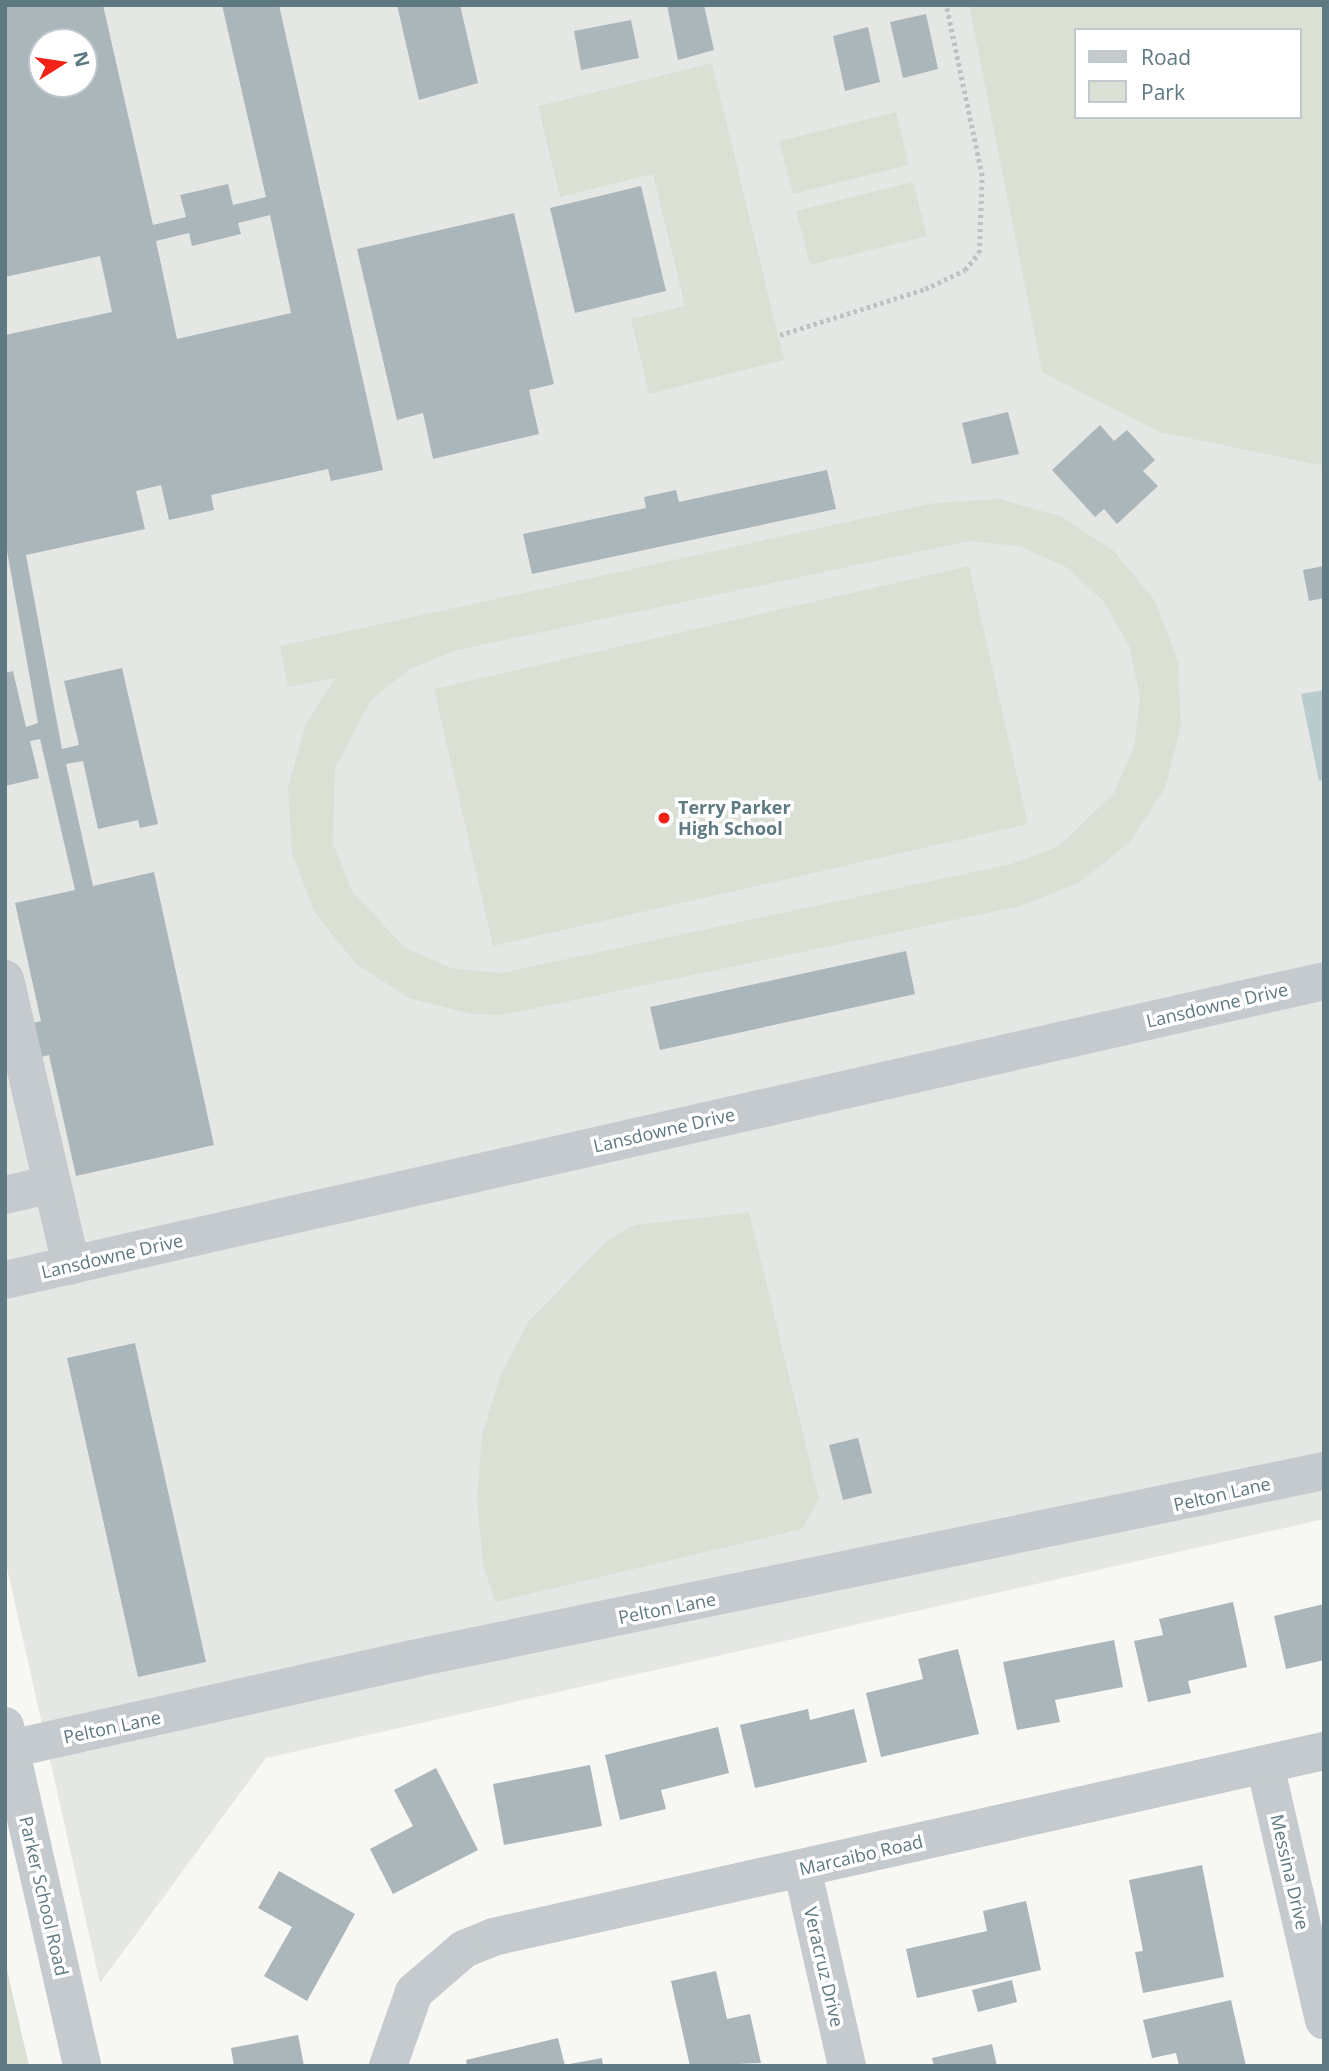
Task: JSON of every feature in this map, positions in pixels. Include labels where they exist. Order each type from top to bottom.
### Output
[{"type":"street","points":[[5,979],[71,1265]]},
{"type":"street","name":"Lansdowne Drive","points":[[5,1280],[1324,981]]},
{"type":"street","points":[[5,1195],[52,1184]]},
{"type":"street","name":"Pelton Lane","points":[[9,1755],[412,1659],[1324,1471]]},
{"type":"street","name":"Marcaibo Road","points":[[388,2066],[414,1992],[464,1949],[493,1937],[1324,1751]]},
{"type":"street","name":"Parker School Road","points":[[9,1755],[81,2065]]},
{"type":"street","name":"Messina Drive","points":[[1265,1765],[1324,2020]]},
{"type":"street","name":"Veracruz Drive","points":[[802,1868],[847,2066]]},
{"type":"path","points":[[780,335],[925,289],[965,270],[979,253],[982,176],[946,5]]},
{"type":"shaded area","name":"Terry Parker High School","points":[[5,5],[1324,5],[1324,1519],[266,1758],[100,1983],[5,1559]]},
{"type":"shaded area","points":[[1324,690],[1324,780],[1319,781],[1301,694]]},
{"type":"green space","points":[[969,5],[1324,5],[1324,466],[1159,432],[1042,372]]},
{"type":"green space","points":[[712,63],[784,360],[649,394],[631,319],[685,306],[653,174],[560,197],[538,106]]},
{"type":"green space","points":[[896,112],[909,165],[793,194],[779,141]]},
{"type":"green space","points":[[913,182],[927,236],[810,265],[796,211]]},
{"type":"green space","points":[[999,499],[1060,516],[1114,551],[1155,601],[1178,661],[1181,726],[1165,788],[1130,842],[1080,882],[1020,906],[503,1015],[471,1014],[409,998],[355,963],[315,913],[292,853],[288,788],[305,726],[335,678],[288,687],[280,646],[934,503]],"holes":[[[969,541],[1019,546],[1066,567],[1103,601],[1129,646],[1140,696],[1134,747],[1114,793],[1059,846],[1011,864],[501,973],[451,968],[404,947],[352,891],[333,844],[335,768],[371,700],[411,668],[458,650]]]},
{"type":"green space","points":[[969,566],[1028,824],[493,946],[434,689]]},
{"type":"green space","points":[[749,1212],[819,1499],[802,1529],[495,1602],[483,1564],[477,1499],[482,1436],[499,1379],[528,1322],[609,1239],[635,1225]]},
{"type":"green space","points":[[5,1961],[29,2066],[5,2066]]},
{"type":"building","points":[[5,5],[103,5],[153,225],[186,217],[180,195],[228,184],[233,205],[266,197],[222,5],[279,5],[383,470],[331,481],[328,469],[211,495],[214,510],[169,520],[161,485],[136,491],[145,529],[26,555],[62,749],[79,745],[64,681],[122,668],[158,824],[140,828],[138,820],[98,829],[83,761],[66,764],[93,886],[154,872],[214,1145],[76,1176],[49,1055],[37,1058],[29,1024],[41,1021],[15,903],[75,890],[40,739],[30,741],[39,778],[5,786],[5,673],[13,671],[26,727],[38,723],[5,540],[5,335],[112,312],[100,256],[5,277]],"holes":[[[270,215],[291,313],[177,339],[156,241],[189,233],[192,246],[241,234],[238,223]]]},
{"type":"building","points":[[397,5],[460,5],[478,83],[419,100]]},
{"type":"building","points":[[667,5],[704,5],[714,50],[678,60]]},
{"type":"building","points":[[926,14],[938,69],[903,78],[890,22]]},
{"type":"building","points":[[631,20],[639,58],[581,70],[574,31]]},
{"type":"building","points":[[868,27],[880,82],[845,91],[833,36]]},
{"type":"building","points":[[641,186],[666,291],[575,313],[550,208]]},
{"type":"building","points":[[514,213],[554,384],[529,390],[539,434],[433,459],[423,413],[397,420],[357,249]]},
{"type":"building","points":[[1008,412],[1019,454],[972,464],[962,423]]},
{"type":"building","points":[[1100,425],[1114,441],[1127,430],[1155,460],[1143,471],[1158,486],[1117,524],[1104,509],[1095,517],[1052,470]]},
{"type":"building","points":[[827,470],[836,509],[532,574],[523,534],[646,508],[644,497],[676,490],[679,502]]},
{"type":"building","points":[[1324,566],[1324,598],[1309,601],[1303,570]]},
{"type":"building","points":[[906,951],[915,994],[660,1050],[650,1007]]},
{"type":"building","points":[[135,1343],[206,1662],[138,1677],[67,1358]]},
{"type":"building","points":[[858,1438],[872,1493],[843,1500],[829,1445]]},
{"type":"building","points":[[1233,1602],[1247,1667],[1188,1681],[1191,1693],[1148,1702],[1134,1641],[1163,1635],[1159,1619]]},
{"type":"building","points":[[1324,1604],[1324,1660],[1286,1669],[1274,1616]]},
{"type":"building","points":[[1114,1640],[1123,1687],[1055,1700],[1060,1722],[1017,1730],[1003,1662]]},
{"type":"building","points":[[958,1649],[979,1734],[881,1757],[866,1693],[923,1679],[918,1659]]},
{"type":"building","points":[[808,1709],[810,1720],[854,1709],[867,1762],[755,1788],[740,1725]]},
{"type":"building","points":[[718,1727],[729,1773],[661,1790],[666,1809],[620,1820],[605,1755]]},
{"type":"building","points":[[590,1765],[602,1826],[504,1845],[493,1784]]},
{"type":"building","points":[[436,1768],[478,1850],[393,1894],[370,1849],[413,1826],[394,1790]]},
{"type":"building","points":[[1202,1865],[1224,1977],[1143,1993],[1135,1952],[1143,1951],[1129,1880]]},
{"type":"building","points":[[279,1871],[355,1914],[307,2001],[264,1976],[292,1927],[258,1908]]},
{"type":"building","points":[[1026,1901],[1041,1970],[917,1998],[906,1949],[987,1931],[983,1911]]},
{"type":"building","points":[[716,1971],[727,2019],[750,2014],[761,2063],[690,2066],[671,1981]]},
{"type":"building","points":[[1012,1980],[1017,2002],[978,2012],[972,1990]]},
{"type":"building","points":[[1231,2000],[1246,2066],[1179,2066],[1176,2053],[1152,2058],[1143,2020]]},
{"type":"building","points":[[298,2035],[304,2066],[234,2066],[231,2048]]},
{"type":"building","points":[[558,2038],[565,2066],[467,2066],[466,2060]]},
{"type":"building","points":[[992,2044],[997,2066],[934,2066],[932,2058]]},
{"type":"building","points":[[602,2058],[603,2066],[570,2066],[570,2064]]},
{"type":"place","name":"Terry Parker High School","points":[[664,818]]}]
